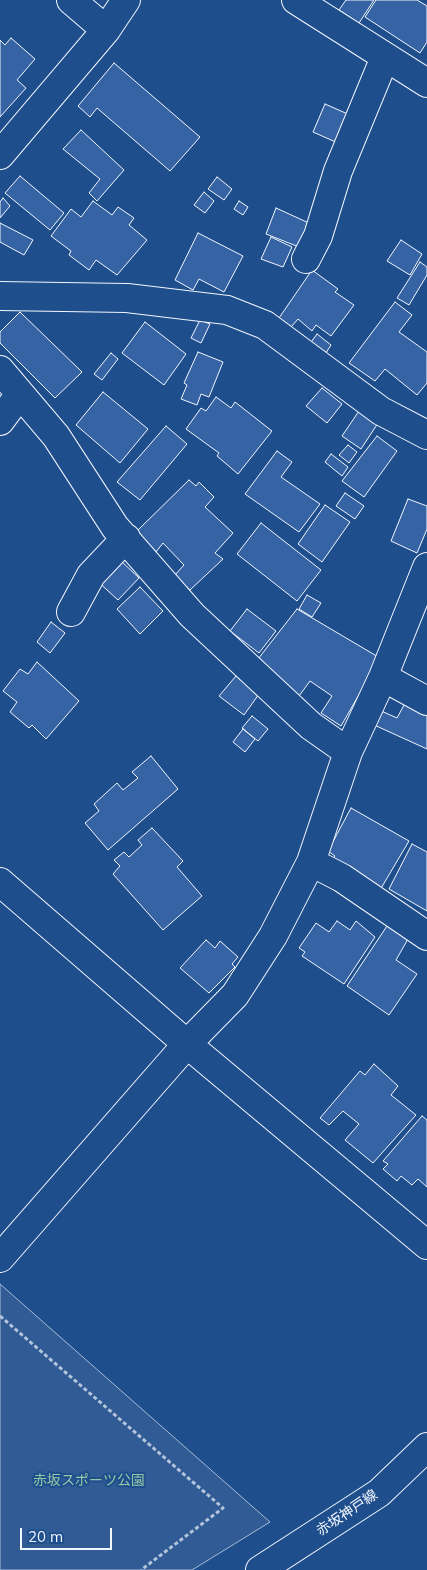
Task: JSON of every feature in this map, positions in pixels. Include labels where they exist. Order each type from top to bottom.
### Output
[{"type":"street","points":[[71,0],[106,30]]},
{"type":"street","points":[[0,155],[106,30],[126,0]]},
{"type":"street","points":[[296,0],[427,83]]},
{"type":"street","points":[[306,258],[318,236],[338,171],[385,57]]},
{"type":"street","points":[[0,296],[127,298],[227,310],[265,325],[381,411],[427,435]]},
{"type":"street","points":[[0,370],[56,436],[115,527],[192,615],[311,726],[348,752]]},
{"type":"street","points":[[0,421],[20,394]]},
{"type":"street","points":[[71,612],[91,575],[126,538]]},
{"type":"street","points":[[0,1258],[187,1044],[235,995],[273,936],[311,862],[348,752],[383,677],[427,567]]},
{"type":"street","points":[[383,677],[427,701]]},
{"type":"street","points":[[311,862],[342,878],[427,936]]},
{"type":"street","points":[[0,882],[187,1044],[427,1245]]},
{"type":"street","name":"赤坂神戸線","points":[[260,1570],[379,1493],[427,1447]]},
{"type":"path","points":[[0,1316],[223,1508],[141,1570]]},
{"type":"shaded area","name":"赤坂スポーツ公園","points":[[0,1284],[270,1522],[192,1570],[0,1570]]},
{"type":"building","points":[[346,0],[374,0],[359,23],[339,10]]},
{"type":"building","points":[[376,0],[417,0],[427,6],[427,42],[420,53],[365,17]]},
{"type":"building","points":[[11,38],[35,59],[17,80],[26,88],[0,117],[0,40],[5,45]]},
{"type":"building","points":[[114,63],[200,137],[170,171],[97,108],[90,117],[78,106]]},
{"type":"building","points":[[325,104],[350,115],[338,143],[313,132]]},
{"type":"building","points":[[81,130],[124,170],[97,201],[89,193],[100,179],[63,149]]},
{"type":"building","points":[[20,176],[64,213],[50,230],[5,193]]},
{"type":"building","points":[[217,177],[232,189],[224,200],[208,189]]},
{"type":"building","points":[[204,192],[214,201],[205,213],[194,205]]},
{"type":"building","points":[[3,198],[10,206],[0,218],[0,202]]},
{"type":"building","points":[[93,201],[112,215],[118,207],[134,218],[129,225],[147,240],[117,275],[96,260],[89,270],[69,255],[71,251],[51,236],[71,209],[81,217]]},
{"type":"building","points":[[239,201],[248,207],[243,215],[234,209]]},
{"type":"building","points":[[276,208],[311,224],[299,247],[266,234]]},
{"type":"building","points":[[0,223],[33,240],[24,255],[0,242]]},
{"type":"building","points":[[198,233],[243,256],[224,292],[199,279],[193,290],[175,280]]},
{"type":"building","points":[[271,237],[292,247],[283,267],[261,259]]},
{"type":"building","points":[[401,240],[422,254],[410,275],[387,261]]},
{"type":"building","points":[[420,262],[427,267],[427,275],[409,305],[397,298]]},
{"type":"building","points":[[312,270],[338,289],[335,292],[354,305],[331,336],[316,325],[312,331],[298,319],[291,327],[279,318]]},
{"type":"building","points":[[395,302],[412,315],[399,332],[427,352],[427,383],[417,395],[385,369],[375,381],[349,363]]},
{"type":"building","points":[[20,312],[82,372],[55,398],[0,343],[0,332]]},
{"type":"building","points":[[200,320],[210,324],[201,343],[191,338]]},
{"type":"building","points":[[145,322],[186,354],[164,385],[122,353]]},
{"type":"building","points":[[317,334],[331,345],[324,356],[309,345]]},
{"type":"building","points":[[198,352],[223,362],[209,397],[201,394],[197,405],[181,399],[187,385],[184,383]]},
{"type":"building","points":[[111,353],[118,359],[102,380],[94,374]]},
{"type":"building","points":[[322,388],[342,404],[327,423],[306,406]]},
{"type":"building","points":[[103,392],[148,429],[120,463],[76,425]]},
{"type":"building","points":[[216,397],[231,408],[235,402],[272,431],[238,474],[217,456],[219,453],[186,429],[201,408],[206,411]]},
{"type":"building","points":[[359,411],[378,423],[361,449],[342,436]]},
{"type":"building","points":[[166,426],[187,444],[140,500],[117,482]]},
{"type":"building","points":[[377,436],[397,451],[364,497],[342,481]]},
{"type":"building","points":[[348,445],[357,452],[349,463],[339,455]]},
{"type":"building","points":[[277,451],[292,462],[281,477],[320,504],[299,532],[245,494]]},
{"type":"building","points":[[331,454],[348,467],[342,476],[325,462]]},
{"type":"building","points":[[189,480],[196,486],[199,482],[214,497],[205,507],[233,533],[215,553],[223,559],[190,590],[175,575],[184,565],[163,543],[156,552],[137,531]]},
{"type":"building","points":[[345,493],[364,506],[355,519],[336,506]]},
{"type":"building","points":[[408,499],[427,506],[427,529],[417,553],[391,541]]},
{"type":"building","points":[[325,505],[350,522],[322,562],[298,544]]},
{"type":"building","points":[[261,523],[321,570],[297,601],[237,554]]},
{"type":"building","points":[[118,558],[139,578],[118,600],[95,579]]},
{"type":"building","points":[[140,587],[163,611],[140,634],[117,609]]},
{"type":"building","points":[[307,595],[321,603],[312,617],[299,609]]},
{"type":"building","points":[[247,609],[276,631],[259,653],[230,631]]},
{"type":"building","points":[[297,609],[380,658],[341,726],[321,713],[332,696],[310,681],[299,696],[258,659]]},
{"type":"building","points":[[51,622],[65,633],[50,653],[37,642]]},
{"type":"building","points":[[37,662],[79,701],[46,739],[32,725],[29,728],[10,712],[17,702],[3,691],[20,669],[28,674]]},
{"type":"building","points":[[236,676],[259,694],[244,715],[219,696]]},
{"type":"building","points":[[409,696],[427,708],[427,749],[372,724],[379,710],[397,718]]},
{"type":"building","points":[[252,716],[268,729],[258,741],[242,728]]},
{"type":"building","points":[[243,729],[255,739],[245,752],[233,742]]},
{"type":"building","points":[[151,756],[178,789],[108,850],[85,823],[99,811],[94,804],[117,783],[123,790],[138,778],[132,772]]},
{"type":"building","points":[[351,808],[409,841],[380,890],[332,859],[335,856],[328,851]]},
{"type":"building","points":[[152,828],[183,861],[177,867],[202,896],[163,930],[113,874],[120,866],[114,860],[124,852],[129,857],[142,845],[138,840]]},
{"type":"building","points":[[412,844],[427,852],[427,911],[389,889]]},
{"type":"building","points":[[337,921],[350,930],[356,921],[375,937],[344,984],[302,956],[305,952],[299,948],[316,923],[329,932]]},
{"type":"building","points":[[387,926],[408,939],[396,960],[417,974],[389,1015],[347,986]]},
{"type":"building","points":[[206,940],[215,948],[220,941],[238,957],[232,964],[235,967],[209,993],[180,968]]},
{"type":"building","points":[[374,1064],[398,1086],[391,1095],[416,1115],[373,1163],[345,1140],[359,1124],[343,1111],[329,1125],[320,1118],[360,1071],[365,1075]]},
{"type":"building","points":[[422,1116],[427,1120],[427,1187],[418,1179],[412,1185],[401,1176],[397,1181],[383,1169],[388,1164],[383,1161]]}]
